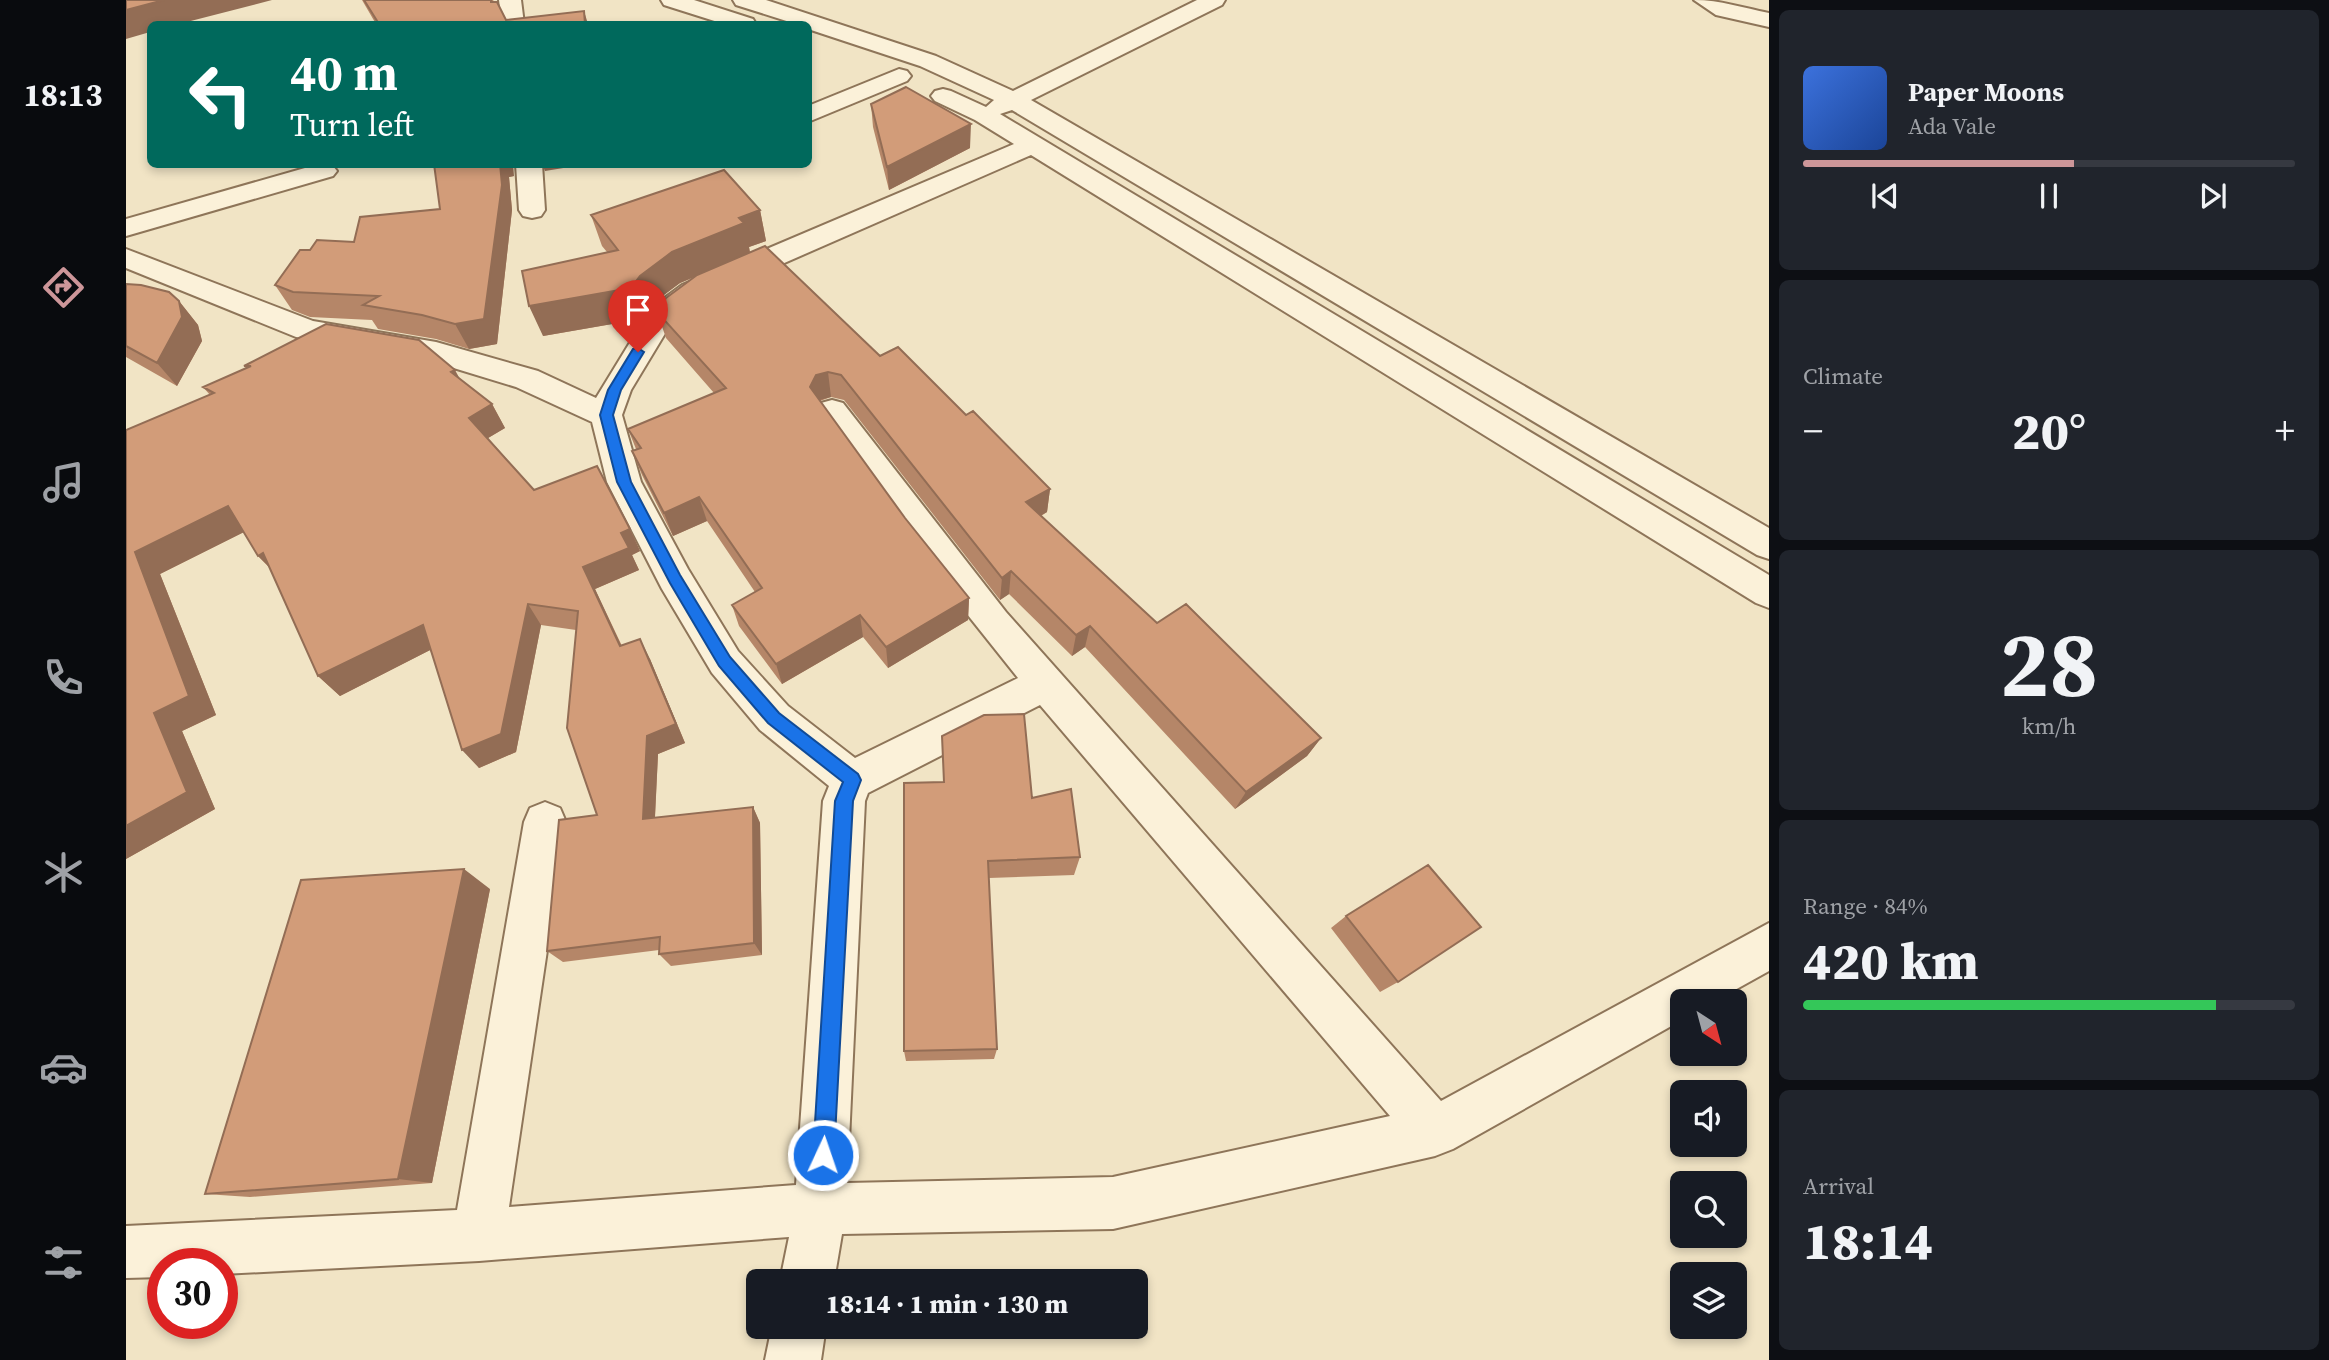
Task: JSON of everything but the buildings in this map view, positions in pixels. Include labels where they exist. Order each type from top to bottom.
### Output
[{"type":"street","points":[[510,0],[513,21]]},
{"type":"street","points":[[673,0],[736,21]]},
{"type":"street","points":[[744,0],[807,21]]},
{"type":"street","points":[[1172,0],[1204,5]]},
{"type":"street","points":[[1705,0],[1724,10],[1769,20]]},
{"type":"street","points":[[860,63],[899,76],[952,100],[983,100],[1204,5]]},
{"type":"street","points":[[812,23],[928,61],[983,100],[1033,145],[1769,593]]},
{"type":"street","points":[[812,113],[899,76]]},
{"type":"street","points":[[1010,87],[1769,545]]},
{"type":"street","points":[[852,780],[774,718],[725,662],[675,579],[624,482],[606,415],[615,390],[661,314],[692,292],[1033,145]]},
{"type":"street","points":[[529,168],[532,210]]},
{"type":"street","points":[[126,228],[324,171]]},
{"type":"street","points":[[126,258],[307,330],[436,352],[527,379],[606,415]]},
{"type":"street","points":[[832,411],[920,530],[1044,684],[1435,1131]]},
{"type":"street","points":[[809,1269],[820,1209],[844,801],[852,780],[1044,684]]},
{"type":"street","points":[[479,1235],[545,822]]},
{"type":"street","points":[[126,1252],[479,1235],[820,1209],[1113,1203],[1435,1131],[1769,946]]},
{"type":"street","points":[[793,1360],[797,1339]]},
{"type":"route","points":[[638,352],[615,390],[606,415],[624,482],[675,579],[725,662],[774,718],[852,780],[844,801],[823,1155]]}]
